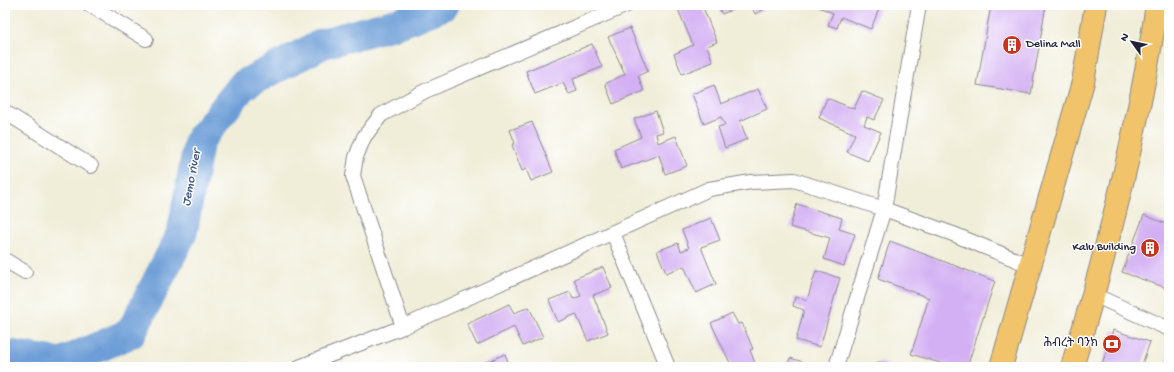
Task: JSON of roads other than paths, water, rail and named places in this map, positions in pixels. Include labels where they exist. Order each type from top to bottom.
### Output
[{"type":"main road","points":[[1001,367],[1083,82],[1096,5]]},
{"type":"main road","points":[[1072,367],[1094,295],[1124,172],[1149,60],[1156,5]]},
{"type":"street","points":[[90,5],[146,39]]},
{"type":"street","points":[[403,327],[353,176],[356,157],[364,137],[381,115],[425,91],[627,5]]},
{"type":"street","points":[[836,367],[884,209],[919,5]]},
{"type":"street","points":[[5,112],[91,166]]},
{"type":"street","points":[[299,367],[403,327],[708,189],[751,182],[794,180],[884,209],[953,234],[1031,266]]},
{"type":"street","points":[[613,233],[668,367]]},
{"type":"street","points":[[5,260],[25,272]]},
{"type":"street","points":[[1094,295],[1169,329]]},
{"type":"waterway","name":"Jemo river","points":[[5,354],[61,363],[131,333],[182,233],[199,141],[243,85],[324,43],[399,23],[444,5]]},
{"type":"place","name":"Delina Mall","points":[[1012,45]]},
{"type":"place","name":"Kalu Building","points":[[1150,248]]},
{"type":"place","name":"ሕብረት ባንክ","points":[[1112,344]]}]
